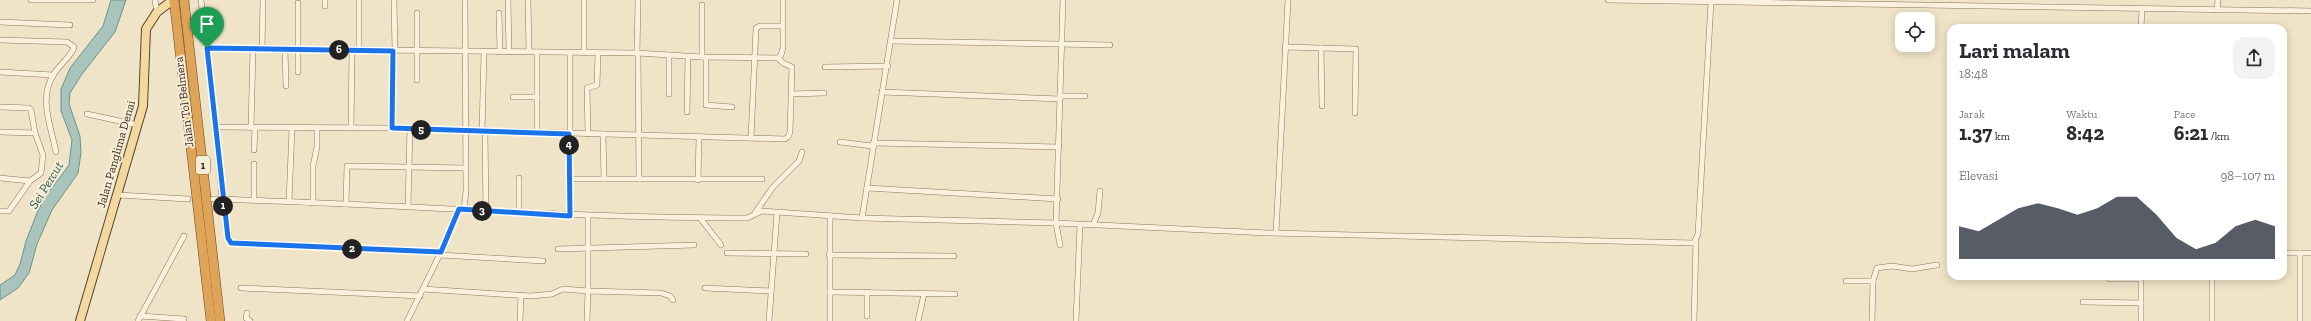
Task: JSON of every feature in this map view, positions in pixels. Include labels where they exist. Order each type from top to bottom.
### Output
[{"type":"highway","name":"Jalan Tol Belmera","points":[[174,0],[211,321]]},
{"type":"highway","name":"Jalan Tol Belmera","points":[[184,4],[220,321]]},
{"type":"main road","name":"Jalan Panglima Denai","points":[[80,321],[138,125],[145,94],[145,35],[148,24],[157,12],[174,0]]},
{"type":"street","points":[[31,0],[93,0]]},
{"type":"street","points":[[155,0],[157,12]]},
{"type":"street","points":[[201,0],[216,127],[222,199],[228,238],[233,244],[441,253],[543,261]]},
{"type":"street","points":[[262,49],[263,0]]},
{"type":"street","points":[[359,0],[359,50]]},
{"type":"street","points":[[392,128],[394,0]]},
{"type":"street","points":[[407,321],[461,209],[466,168],[465,0]]},
{"type":"street","points":[[508,0],[508,52]]},
{"type":"street","points":[[528,0],[529,52]]},
{"type":"street","points":[[584,0],[584,53]]},
{"type":"street","points":[[638,0],[637,53],[639,179]]},
{"type":"street","points":[[778,58],[782,52],[783,0]]},
{"type":"street","points":[[862,218],[882,92],[888,66],[897,0]]},
{"type":"street","points":[[1060,245],[1056,223],[1063,44],[1063,0]]},
{"type":"street","points":[[1276,233],[1288,0]]},
{"type":"street","points":[[1608,0],[1953,3],[2142,9],[2311,11]]},
{"type":"street","points":[[2217,10],[2218,0]]},
{"type":"street","points":[[1694,321],[1696,241],[1698,234],[1711,2]]},
{"type":"street","points":[[298,3],[298,72]]},
{"type":"street","points":[[702,5],[706,105],[732,106]]},
{"type":"street","points":[[2141,24],[2142,9]]},
{"type":"street","points":[[417,12],[417,80]]},
{"type":"street","points":[[499,13],[500,52]]},
{"type":"street","points":[[0,22],[70,25]]},
{"type":"street","points":[[751,138],[757,26],[782,26]]},
{"type":"street","points":[[0,40],[62,42],[73,45],[73,50],[53,75],[46,98],[56,152]]},
{"type":"street","points":[[891,41],[1110,45]]},
{"type":"street","points":[[1285,47],[1353,48],[1357,50],[1355,113]]},
{"type":"street","points":[[207,48],[637,53],[688,57],[778,58],[783,63],[792,67],[788,137],[785,139],[465,132],[392,128],[216,127]]},
{"type":"street","points":[[1321,48],[1322,106]]},
{"type":"street","points":[[253,49],[254,150]]},
{"type":"street","points":[[285,49],[286,86]]},
{"type":"street","points":[[351,128],[352,50]]},
{"type":"street","points":[[484,52],[483,132],[486,212]]},
{"type":"street","points":[[537,52],[537,133]]},
{"type":"street","points":[[570,53],[570,216]]},
{"type":"street","points":[[588,134],[587,88],[597,85],[598,53]]},
{"type":"street","points":[[669,56],[669,94]]},
{"type":"street","points":[[687,112],[688,57]]},
{"type":"street","points":[[825,67],[888,66]]},
{"type":"street","points":[[0,72],[53,75]]},
{"type":"street","points":[[882,92],[1060,97],[1085,96]]},
{"type":"street","points":[[791,94],[824,93]]},
{"type":"street","points":[[513,97],[537,97]]},
{"type":"street","points":[[0,107],[29,108],[35,133],[43,155],[40,174],[30,181],[9,211],[0,211]]},
{"type":"street","points":[[87,114],[138,125]]},
{"type":"street","points":[[289,202],[292,128]]},
{"type":"street","points":[[313,203],[313,166],[317,147],[317,128]]},
{"type":"street","points":[[408,206],[410,129]]},
{"type":"street","points":[[0,132],[35,133]]},
{"type":"street","points":[[603,134],[604,179]]},
{"type":"street","points":[[698,180],[699,137]]},
{"type":"street","points":[[840,142],[873,145],[1059,147]]},
{"type":"street","points":[[754,214],[773,187],[799,161],[802,152]]},
{"type":"street","points":[[254,164],[254,200]]},
{"type":"street","points":[[346,204],[346,166],[466,168]]},
{"type":"street","points":[[0,178],[30,181]]},
{"type":"street","points":[[519,178],[519,213]]},
{"type":"street","points":[[570,179],[762,179]]},
{"type":"street","points":[[867,188],[1058,199]]},
{"type":"street","points":[[1093,225],[1098,213],[1100,191]]},
{"type":"street","points":[[118,195],[188,199]]},
{"type":"street","points":[[213,199],[408,206],[570,216],[746,218],[762,211],[862,218],[1056,223],[1276,233],[1682,244],[1690,244],[1696,241]]},
{"type":"street","points":[[769,321],[777,213]]},
{"type":"street","points":[[587,321],[588,216]]},
{"type":"street","points":[[830,216],[830,321]]},
{"type":"street","points":[[700,218],[721,245]]},
{"type":"street","points":[[1076,321],[1080,225]]},
{"type":"street","points":[[184,236],[139,319],[184,319]]},
{"type":"street","points":[[558,248],[694,245]]},
{"type":"street","points":[[727,253],[806,254]]},
{"type":"street","points":[[2287,253],[2311,253]]},
{"type":"street","points":[[2300,253],[2300,321]]},
{"type":"street","points":[[829,255],[954,256]]},
{"type":"street","points":[[1872,321],[1873,281],[1877,268],[1884,266],[1912,269],[1937,265]]},
{"type":"street","points":[[2141,280],[2141,321]]},
{"type":"street","points":[[2212,280],[2212,321]]},
{"type":"street","points":[[1846,281],[1873,281]]},
{"type":"street","points":[[241,288],[420,296]]},
{"type":"street","points":[[423,289],[522,295],[552,294],[563,288],[588,291],[661,293],[670,296],[673,300]]},
{"type":"street","points":[[705,288],[771,291]]},
{"type":"street","points":[[830,292],[955,294]]},
{"type":"street","points":[[867,292],[867,316]]},
{"type":"street","points":[[918,321],[924,294]]},
{"type":"street","points":[[520,321],[522,295]]},
{"type":"street","points":[[2084,302],[2141,303]]},
{"type":"street","points":[[247,313],[246,318],[250,321]]},
{"type":"water","name":"Sei Percut","points":[[111,0],[126,0],[115,32],[82,74],[70,93],[69,104],[80,136],[81,153],[78,173],[52,210],[37,244],[29,273],[18,288],[0,300],[0,285],[15,275],[37,213],[45,197],[69,165],[72,140],[61,111],[61,89],[70,68],[103,26]]},
{"type":"route","points":[[207,48],[393,51],[392,128],[569,134],[570,216],[486,212],[459,209],[441,252],[233,244],[228,238],[222,199],[207,48]]}]
